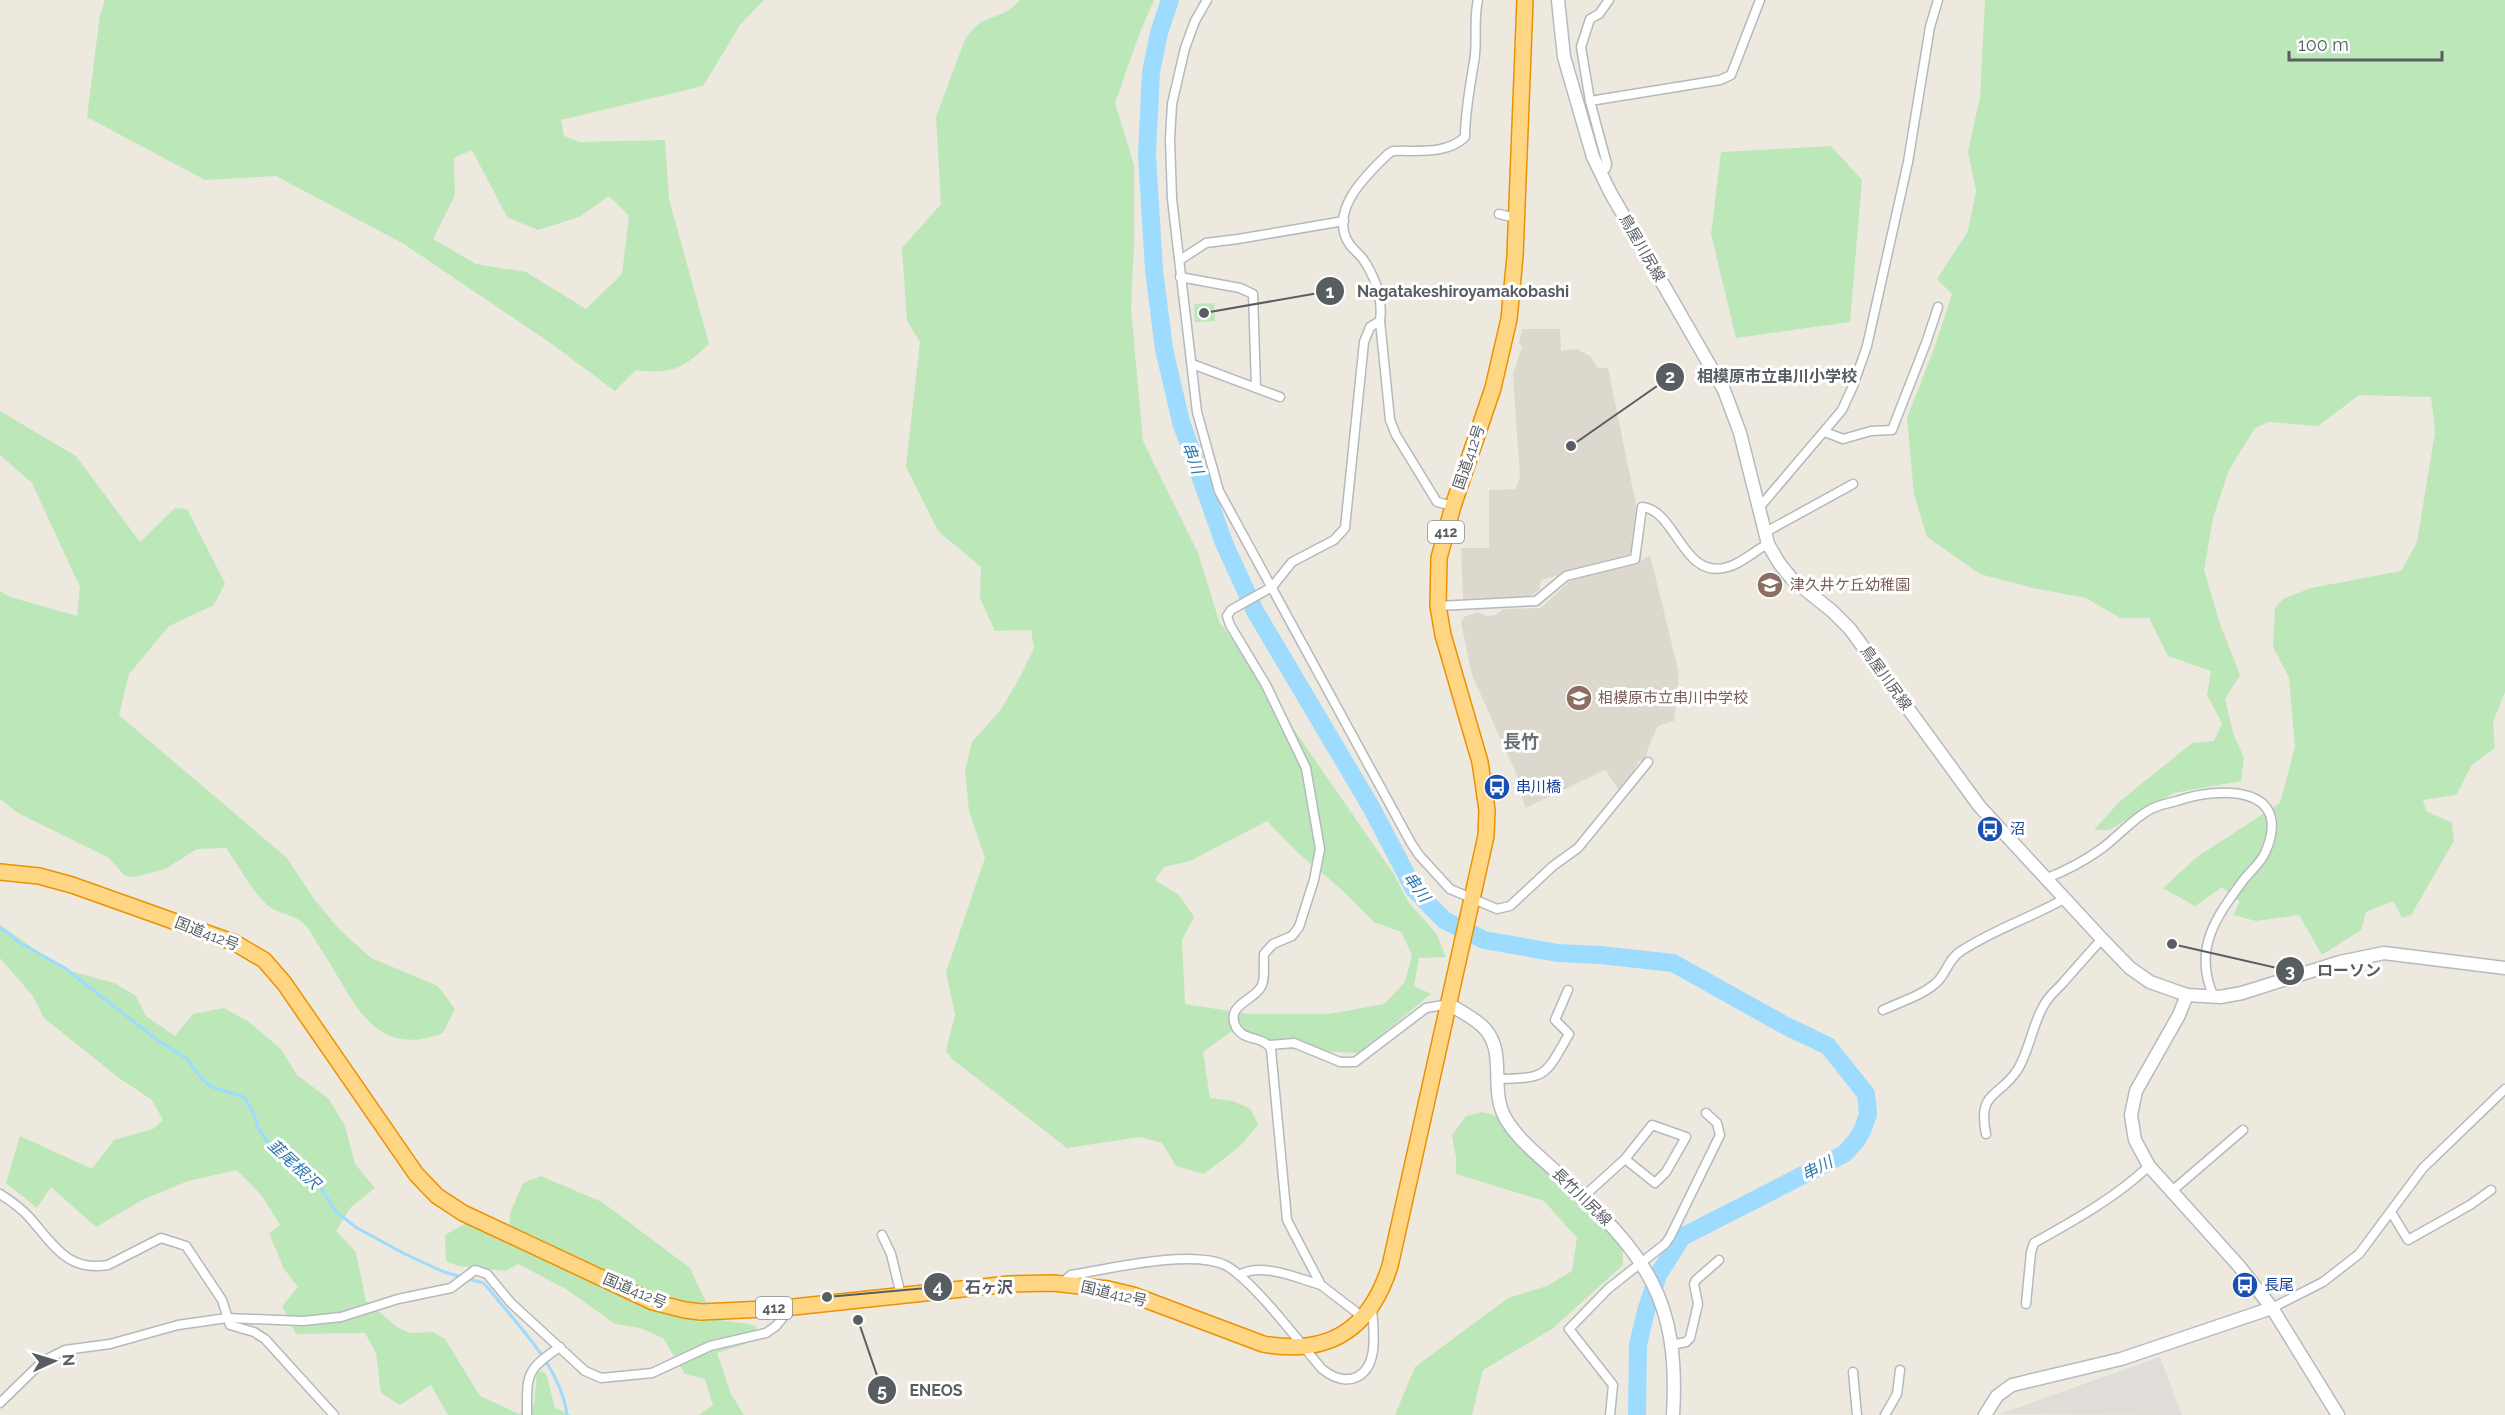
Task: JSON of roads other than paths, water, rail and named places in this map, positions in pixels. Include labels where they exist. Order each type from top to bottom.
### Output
[{"type":"highway","name":"国道412号","points":[[0,872],[39,876],[72,885],[235,943],[264,960],[284,982],[416,1173],[437,1196],[463,1213],[653,1302],[701,1312],[784,1308],[1009,1284],[1059,1284],[1133,1295],[1263,1344],[1286,1348],[1304,1347],[1330,1341],[1350,1331],[1368,1313],[1382,1290],[1390,1266],[1486,836],[1486,801],[1480,762],[1443,635],[1438,606],[1439,558],[1453,506],[1493,388],[1506,337],[1512,294],[1525,0]]},
{"type":"main road","name":"鳥屋川尻線","points":[[1558,0],[1567,68],[1587,139],[1600,173],[1724,390],[1740,433],[1766,538],[1781,567],[1792,579],[1833,611],[1850,629],[1976,801],[2045,879],[2130,968],[2146,979],[2187,996],[2214,997],[2242,993],[2324,967],[2375,954],[2402,954],[2505,968]]},
{"type":"main road","points":[[2187,996],[2133,1100],[2131,1115],[2133,1134],[2149,1166],[2234,1260],[2272,1308],[2338,1415]]},
{"type":"main road","name":"長竹川尻線","points":[[1449,1004],[1479,1023],[1489,1034],[1496,1055],[1498,1101],[1511,1127],[1618,1232],[1643,1264],[1662,1306],[1671,1340],[1673,1415]]},
{"type":"main road","points":[[1985,1415],[1997,1396],[2012,1385],[2121,1359],[2272,1308]]},
{"type":"street","points":[[1207,0],[1195,21],[1185,48],[1172,104],[1172,199],[1197,412],[1219,491],[1269,588],[1419,855],[1449,889],[1470,904],[1497,909],[1510,906],[1553,866],[1578,848],[1648,762]]},
{"type":"street","points":[[1453,506],[1437,502],[1396,435],[1390,420],[1380,321],[1382,309],[1375,282],[1361,256],[1348,243],[1344,221],[1347,203],[1361,182],[1388,154],[1393,151],[1436,150],[1456,144],[1465,137],[1474,61],[1475,12],[1478,0]]},
{"type":"street","points":[[1600,173],[1607,164],[1590,101],[1581,47],[1590,19],[1599,14],[1609,0]]},
{"type":"street","points":[[1590,101],[1720,80],[1731,75],[1760,0]]},
{"type":"street","points":[[1758,509],[1842,410],[1867,346],[1908,162],[1930,27],[1938,0]]},
{"type":"street","points":[[1499,214],[1516,218]]},
{"type":"street","points":[[1180,260],[1206,243],[1238,240],[1344,221]]},
{"type":"street","points":[[1180,278],[1240,288],[1253,294],[1256,387]]},
{"type":"street","points":[[1825,432],[1843,439],[1871,431],[1892,430],[1938,307]]},
{"type":"street","points":[[1380,321],[1370,327],[1364,342],[1345,528],[1334,540],[1292,562],[1269,588],[1231,610],[1227,616],[1230,625],[1266,684],[1306,768],[1320,849],[1314,880],[1299,927],[1292,936],[1273,944],[1264,954],[1263,985],[1254,995],[1239,1004],[1234,1015],[1237,1029],[1244,1035],[1262,1040],[1269,1045],[1294,1043],[1340,1062],[1355,1062],[1426,1008],[1449,1004]]},
{"type":"street","points":[[1192,364],[1280,397]]},
{"type":"street","points":[[1438,606],[1536,601],[1566,576],[1635,559],[1642,507],[1648,508],[1660,517],[1691,557],[1707,567],[1722,569],[1734,565],[1766,538],[1853,484]]},
{"type":"street","points":[[2045,879],[2069,870],[2102,848],[2151,809],[2188,797],[2220,792],[2247,794],[2261,802],[2270,816],[2270,834],[2264,854],[2221,910],[2212,928],[2204,959],[2205,973],[2214,997]]},
{"type":"street","points":[[1883,1010],[1932,986],[1944,974],[1953,957],[1959,952],[1990,934],[2064,899]]},
{"type":"street","points":[[1986,1134],[1983,1118],[1985,1104],[2017,1070],[2044,1004],[2102,939]]},
{"type":"street","points":[[1496,1079],[1531,1078],[1544,1074],[1550,1069],[1569,1034],[1555,1020],[1568,990]]},
{"type":"street","points":[[1269,1045],[1273,1062],[1282,1186],[1287,1220],[1321,1285]]},
{"type":"street","points":[[2272,1308],[2315,1288],[2352,1260],[2368,1244],[2414,1179],[2439,1150],[2505,1089]]},
{"type":"street","points":[[1610,1415],[1613,1385],[1569,1329],[1609,1288],[1643,1264],[1670,1237],[1720,1135],[1717,1123],[1706,1113]]},
{"type":"street","points":[[1583,1197],[1625,1159],[1652,1125],[1686,1137],[1666,1172],[1655,1183],[1625,1159]]},
{"type":"street","points":[[2172,1191],[2243,1130]]},
{"type":"street","points":[[2026,1304],[2031,1252],[2034,1243],[2125,1188],[2149,1166]]},
{"type":"street","points":[[2391,1212],[2408,1240],[2470,1205],[2491,1190]]},
{"type":"street","points":[[0,1194],[22,1211],[54,1247],[72,1262],[108,1265],[161,1238],[186,1246],[222,1300],[230,1325],[254,1332],[265,1339],[334,1415]]},
{"type":"street","points":[[882,1235],[891,1254],[901,1295]]},
{"type":"street","points":[[1059,1284],[1071,1275],[1188,1258],[1214,1261],[1227,1266],[1239,1275],[1322,1369],[1331,1376],[1352,1379],[1362,1374],[1370,1363],[1374,1341],[1368,1313],[1321,1285],[1270,1271],[1251,1269],[1239,1275]]},
{"type":"street","points":[[1671,1340],[1686,1342],[1690,1338],[1698,1304],[1694,1284],[1719,1260]]},
{"type":"street","points":[[0,1403],[43,1361],[58,1353],[110,1344],[178,1325],[227,1318],[303,1321],[341,1317],[398,1299],[451,1288],[471,1272],[481,1271],[487,1274],[511,1303],[585,1371],[601,1378],[645,1374],[678,1362],[710,1346],[766,1333],[784,1316],[784,1308]]},
{"type":"street","points":[[527,1415],[527,1383],[531,1371],[560,1347]]},
{"type":"street","points":[[1885,1415],[1897,1394],[1899,1370]]},
{"type":"street","points":[[1853,1372],[1857,1415]]},
{"type":"waterway","name":"串川","points":[[1170,0],[1159,33],[1151,72],[1147,155],[1154,270],[1164,349],[1181,422],[1224,543],[1255,611],[1371,807],[1414,889],[1444,920],[1484,940],[1558,953],[1673,963],[1786,1026],[1828,1046],[1866,1094],[1868,1114],[1863,1129],[1844,1154],[1682,1237],[1658,1275],[1646,1311],[1638,1345],[1637,1415]]},
{"type":"waterway","name":"韮尾根沢","points":[[0,927],[20,943],[65,968],[157,1040],[187,1059],[201,1078],[212,1087],[244,1097],[254,1114],[259,1130],[276,1153],[321,1188],[336,1212],[357,1228],[444,1272],[483,1283],[537,1348],[556,1380],[567,1415]]},
{"type":"place","name":"Nagatakeshiroyamakobashi","points":[[1204,313]]},
{"type":"place","name":"相模原市立串川小学校","points":[[1571,446]]},
{"type":"place","name":"津久井ケ丘幼稚園","points":[[1770,585]]},
{"type":"place","name":"相模原市立串川中学校","points":[[1579,698]]},
{"type":"place","name":"串川橋","points":[[1497,787]]},
{"type":"place","name":"沼","points":[[1990,829]]},
{"type":"place","name":"ローソン","points":[[2172,944]]},
{"type":"place","name":"長尾","points":[[2245,1285]]},
{"type":"place","name":"石ヶ沢","points":[[827,1297]]},
{"type":"place","name":"ENEOS","points":[[858,1320]]},
{"type":"district","name":"長竹","points":[[1521,741]]}]
